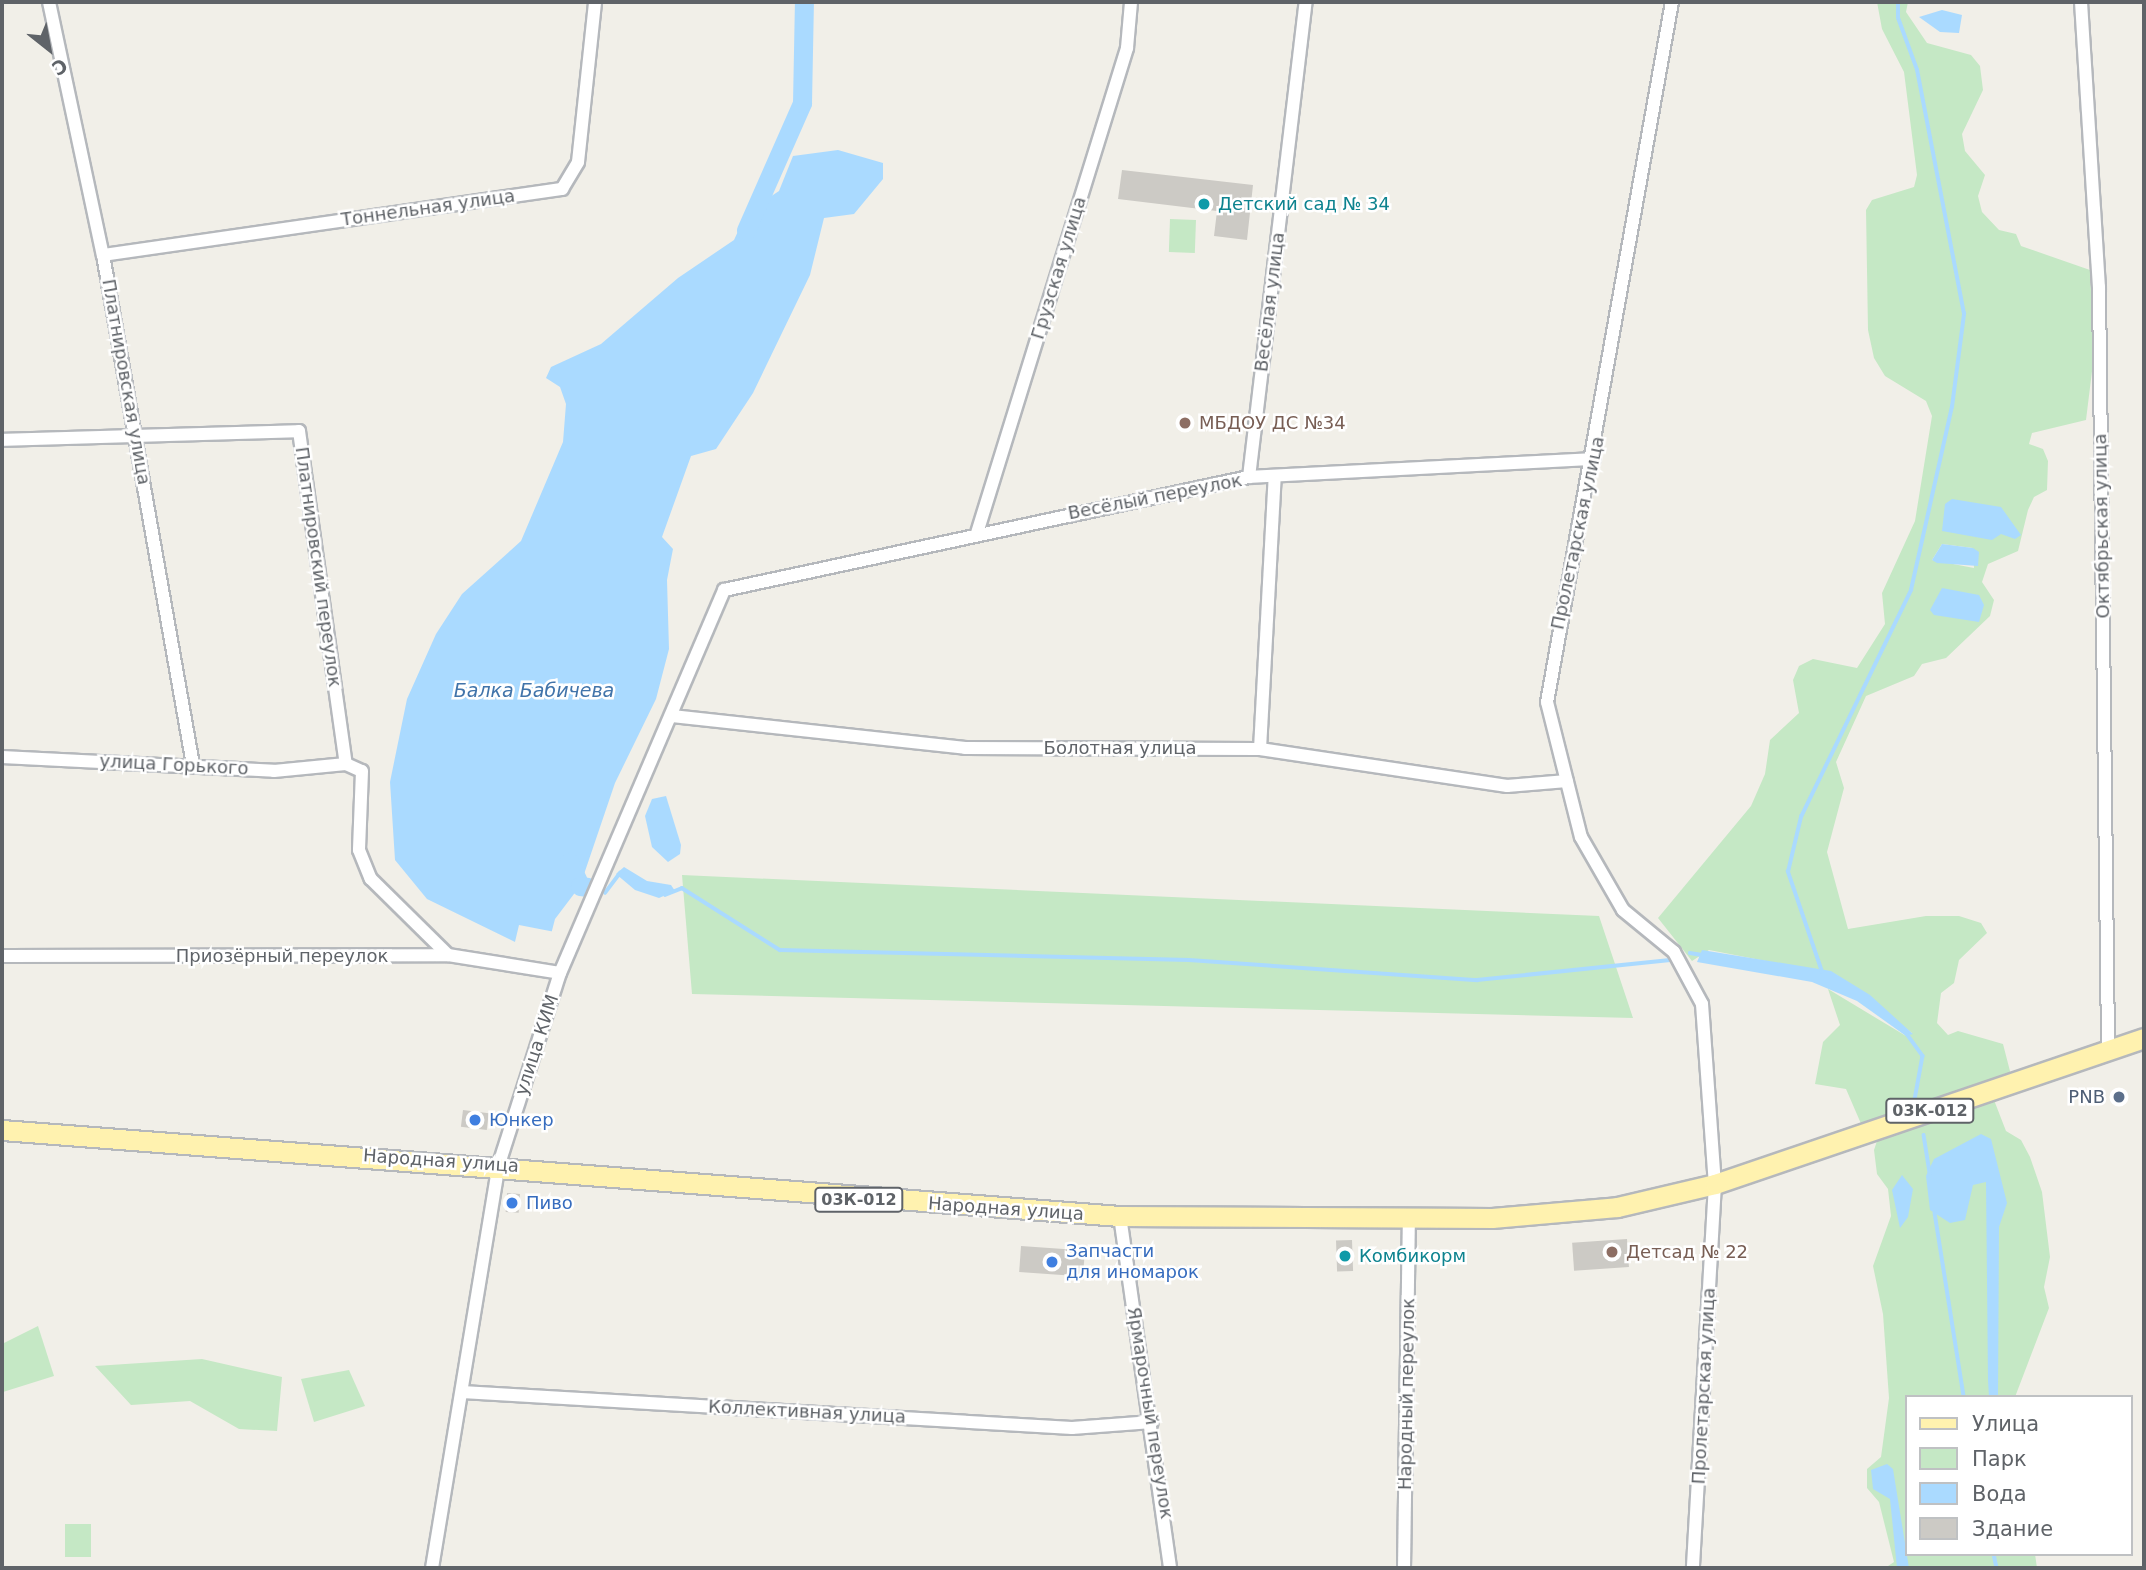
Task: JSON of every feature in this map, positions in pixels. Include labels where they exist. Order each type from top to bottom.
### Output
[{"type":"main road","name":"03К-012","points":[[1715,1184],[2144,1038]]},
{"type":"main road","name":"Народная улица","points":[[2,1130],[499,1164],[876,1201],[1120,1216],[1409,1220],[1617,1207],[1715,1184]]},
{"type":"street","name":"Платнировская улица","points":[[49,2],[103,255],[192,765]]},
{"type":"street","name":"Тоннельная улица","points":[[103,255],[562,189],[578,162],[596,2]]},
{"type":"street","name":"Грузская улица","points":[[977,533],[1127,48],[1131,2]]},
{"type":"street","name":"Весёлая улица","points":[[1249,477],[1306,2]]},
{"type":"street","name":"Пролетарская улица","points":[[1672,2],[1594,459],[1571,550],[1547,702],[1581,837],[1623,910],[1674,952],[1698,993],[1715,1184],[1693,1568]]},
{"type":"street","name":"Октябрьская улица","points":[[2081,2],[2099,287],[2108,1050]]},
{"type":"street","name":"Платнировский переулок","points":[[2,440],[299,431],[346,764],[362,771],[359,850],[371,879],[448,955]]},
{"type":"street","name":"Весёлый переулок","points":[[724,590],[977,533],[1249,477],[1594,459]]},
{"type":"street","points":[[1260,749],[1275,476]]},
{"type":"street","name":"улица КИМ","points":[[432,1568],[499,1164],[560,973],[724,590]]},
{"type":"street","name":"Болотная улица","points":[[672,716],[965,748],[1260,749],[1507,786],[1567,781]]},
{"type":"street","name":"улица Горького","points":[[2,757],[274,771],[346,764]]},
{"type":"street","name":"Приозёрный переулок","points":[[2,956],[448,955],[560,973]]},
{"type":"street","name":"Ярмарочный переулок","points":[[1120,1216],[1152,1422],[1170,1568]]},
{"type":"street","name":"Народный переулок","points":[[1404,1568],[1409,1220]]},
{"type":"street","name":"Коллективная улица","points":[[462,1392],[1072,1428],[1152,1422]]},
{"type":"green space","points":[[1877,2],[1908,2],[1906,12],[1927,43],[1971,55],[1980,66],[1983,90],[1962,134],[1965,151],[1985,175],[1978,196],[1982,212],[1999,230],[2016,234],[2021,246],[2090,270],[2094,355],[2086,420],[2032,433],[2029,444],[2043,449],[2048,461],[2047,490],[2034,497],[2018,551],[1988,564],[1982,582],[1994,600],[1990,616],[1946,658],[1922,664],[1914,676],[1866,696],[1836,762],[1844,788],[1827,852],[1848,929],[1926,916],[1959,916],[1981,923],[1987,933],[1959,960],[1954,983],[1941,993],[1937,1023],[1948,1035],[1958,1031],[2003,1044],[2011,1075],[1862,1126],[1846,1089],[1815,1084],[1823,1042],[1840,1025],[1828,989],[1906,1036],[1912,1033],[1837,975],[1709,950],[1692,961],[1658,918],[1751,806],[1765,774],[1770,740],[1799,713],[1793,680],[1799,666],[1813,659],[1857,668],[1885,624],[1882,593],[1915,521],[1932,416],[1926,401],[1885,376],[1874,358],[1868,330],[1866,210],[1872,200],[1914,187],[1917,175],[1904,72],[1882,29]],"holes":[[[1942,544],[1973,548],[1974,568],[1932,560]]]},
{"type":"green space","points":[[1170,219],[1196,220],[1195,253],[1169,252]]},
{"type":"green space","points":[[682,875],[1599,916],[1633,1018],[692,994]]},
{"type":"green space","points":[[1994,1100],[2006,1131],[2021,1140],[2030,1157],[2042,1192],[2050,1257],[2044,1287],[2049,1308],[2016,1395],[1904,1395],[1904,1556],[2035,1556],[2037,1568],[1885,1568],[1894,1562],[1879,1502],[1867,1488],[1867,1469],[1881,1457],[1889,1398],[1883,1314],[1873,1266],[1891,1216],[1888,1189],[1877,1174],[1874,1150],[1877,1141]]},
{"type":"green space","points":[[38,1326],[54,1376],[3,1392],[2,1344]]},
{"type":"green space","points":[[202,1359],[282,1377],[277,1431],[239,1429],[190,1401],[131,1405],[95,1366]]},
{"type":"green space","points":[[349,1370],[365,1406],[314,1422],[301,1379]]},
{"type":"green space","points":[[65,1524],[91,1524],[91,1557],[65,1557]]},
{"type":"water","points":[[1942,10],[1962,15],[1959,33],[1940,32],[1919,17]]},
{"type":"water","name":"Балка Бабичева","points":[[838,150],[883,163],[883,179],[854,214],[824,218],[810,275],[753,393],[716,449],[691,456],[662,537],[673,549],[667,580],[669,649],[656,699],[615,783],[580,886],[555,919],[548,946],[537,935],[519,944],[427,899],[395,860],[390,782],[407,699],[436,634],[462,594],[521,541],[563,442],[566,404],[560,387],[546,378],[551,367],[601,344],[678,278],[734,240],[747,212],[779,191],[793,156]]},
{"type":"water","points":[[1952,499],[2001,507],[2021,535],[2015,539],[2001,534],[1992,540],[1942,531],[1945,504]]},
{"type":"water","points":[[1942,544],[1973,548],[1979,552],[1978,566],[1937,563],[1932,560]]},
{"type":"water","points":[[1942,588],[1979,595],[1984,605],[1979,622],[1934,615],[1930,610]]},
{"type":"water","points":[[666,796],[681,845],[680,854],[668,862],[652,847],[645,816],[652,799]]},
{"type":"water","points":[[624,867],[647,881],[671,885],[675,891],[659,898],[635,890],[616,874]]},
{"type":"water","points":[[1702,950],[1831,971],[1870,995],[1913,1034],[1906,1036],[1857,1001],[1812,982],[1697,962]]},
{"type":"water","points":[[1981,1134],[1991,1139],[2007,1203],[1999,1227],[1998,1395],[1989,1395],[1988,1380],[1986,1182],[1973,1185],[1965,1220],[1950,1223],[1930,1210],[1926,1176],[1934,1159]]},
{"type":"water","points":[[1902,1175],[1913,1189],[1908,1217],[1900,1228],[1892,1190]]},
{"type":"water","points":[[1887,1464],[1893,1469],[1904,1537],[1904,1556],[1907,1556],[1909,1568],[1897,1568],[1890,1499],[1873,1489],[1871,1470]]},
{"type":"pier","points":[[519,925],[555,932],[551,948],[542,950],[536,940],[514,946]]},
{"type":"building","name":"Детский сад № 34","points":[[1122,170],[1253,185],[1247,240],[1214,236],[1217,211],[1118,199]]},
{"type":"building","name":"Юнкер","points":[[463,1110],[489,1113],[487,1130],[461,1127]]},
{"type":"building","name":"Пиво","points":[[507,1193],[520,1194],[519,1213],[506,1212]]},
{"type":"building","points":[[1627,1239],[1629,1267],[1574,1271],[1572,1243]]},
{"type":"building","name":"Комбикорм","points":[[1352,1240],[1353,1271],[1337,1272],[1336,1241]]},
{"type":"building","name":"Запчасти для иномарок","points":[[1021,1246],[1085,1250],[1083,1276],[1019,1272]]},
{"type":"waterway","points":[[746,230],[802,103],[804,2]]},
{"type":"waterway","points":[[1822,972],[1788,872],[1801,817],[1911,590],[1952,407],[1964,314],[1917,70],[1898,18],[1898,2]]},
{"type":"waterway","points":[[569,862],[580,886],[588,887]]},
{"type":"waterway","points":[[605,893],[620,873]]},
{"type":"waterway","points":[[665,895],[682,888],[780,950],[1189,960],[1477,980],[1670,960]]},
{"type":"waterway","points":[[1690,953],[1702,955]]},
{"type":"waterway","points":[[1907,1034],[1923,1056],[1915,1100]]},
{"type":"waterway","points":[[1924,1135],[1930,1174]]},
{"type":"waterway","points":[[1935,1213],[1964,1395]]},
{"type":"waterway","points":[[1994,1556],[1997,1568]]},
{"type":"place","name":"Детский сад № 34","points":[[1204,204]]},
{"type":"place","name":"МБДОУ ДС №34","points":[[1185,423]]},
{"type":"place","name":"PNB","points":[[2119,1097]]},
{"type":"place","name":"Юнкер","points":[[475,1120]]},
{"type":"place","name":"Пиво","points":[[512,1203]]},
{"type":"place","name":"Детсад № 22","points":[[1612,1252]]},
{"type":"place","name":"Комбикорм","points":[[1345,1256]]},
{"type":"place","name":"Запчасти для иномарок","points":[[1052,1262]]}]
